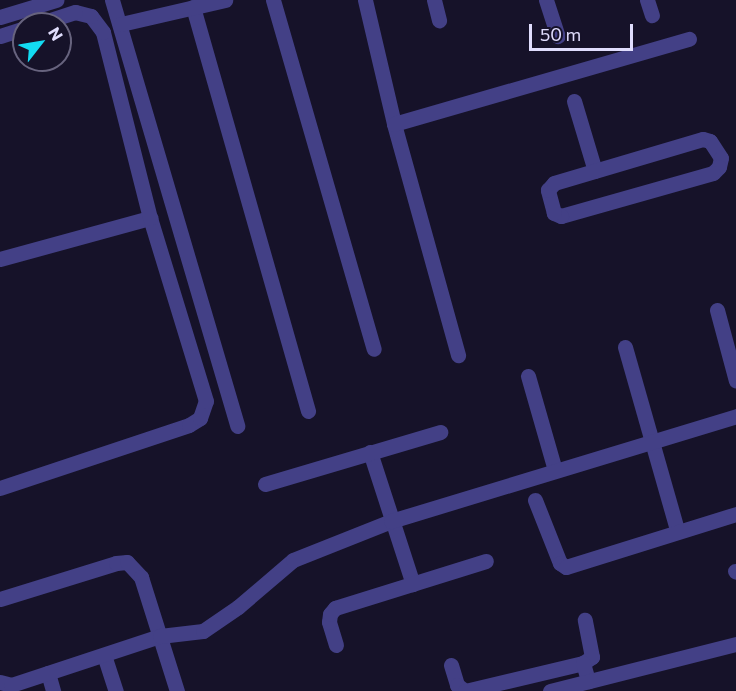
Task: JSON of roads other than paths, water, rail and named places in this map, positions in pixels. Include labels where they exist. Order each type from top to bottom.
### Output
[{"type":"street","points":[[0,17],[56,0]]},
{"type":"street","points":[[112,0],[121,24],[237,426]]},
{"type":"street","points":[[121,24],[225,0]]},
{"type":"street","points":[[273,0],[374,349]]},
{"type":"street","points":[[365,0],[394,124],[458,355]]},
{"type":"street","points":[[434,0],[440,20]]},
{"type":"street","points":[[546,0],[558,36]]},
{"type":"street","points":[[647,0],[652,15]]},
{"type":"street","points":[[194,7],[308,411]]},
{"type":"street","points":[[0,488],[189,426],[200,418],[206,401],[150,218],[103,32],[91,16],[72,13]]},
{"type":"street","points":[[394,124],[689,39]]},
{"type":"street","points":[[574,101],[595,171]]},
{"type":"street","points":[[703,140],[710,141],[721,158],[719,167],[713,173],[556,215],[548,190],[550,186],[595,171],[703,140]]},
{"type":"street","points":[[721,158],[736,154]]},
{"type":"street","points":[[0,259],[150,218]]},
{"type":"street","points":[[717,310],[736,381]]},
{"type":"street","points":[[625,347],[677,530]]},
{"type":"street","points":[[528,376],[555,470]]},
{"type":"street","points":[[0,682],[11,685],[160,636],[203,632],[238,607],[294,560],[391,521],[736,416]]},
{"type":"street","points":[[265,484],[440,432]]},
{"type":"street","points":[[370,452],[413,584]]},
{"type":"street","points":[[536,500],[560,564],[564,566],[736,514]]},
{"type":"street","points":[[336,645],[329,622],[330,614],[335,608],[486,561]]},
{"type":"street","points":[[0,599],[116,563],[127,562],[141,577],[177,691]]},
{"type":"street","points":[[451,665],[457,685],[465,691],[583,663],[592,657],[585,620]]},
{"type":"street","points":[[550,691],[736,644]]},
{"type":"street","points":[[104,655],[116,691]]},
{"type":"street","points":[[583,663],[588,681]]},
{"type":"street","points":[[48,673],[53,691]]}]
